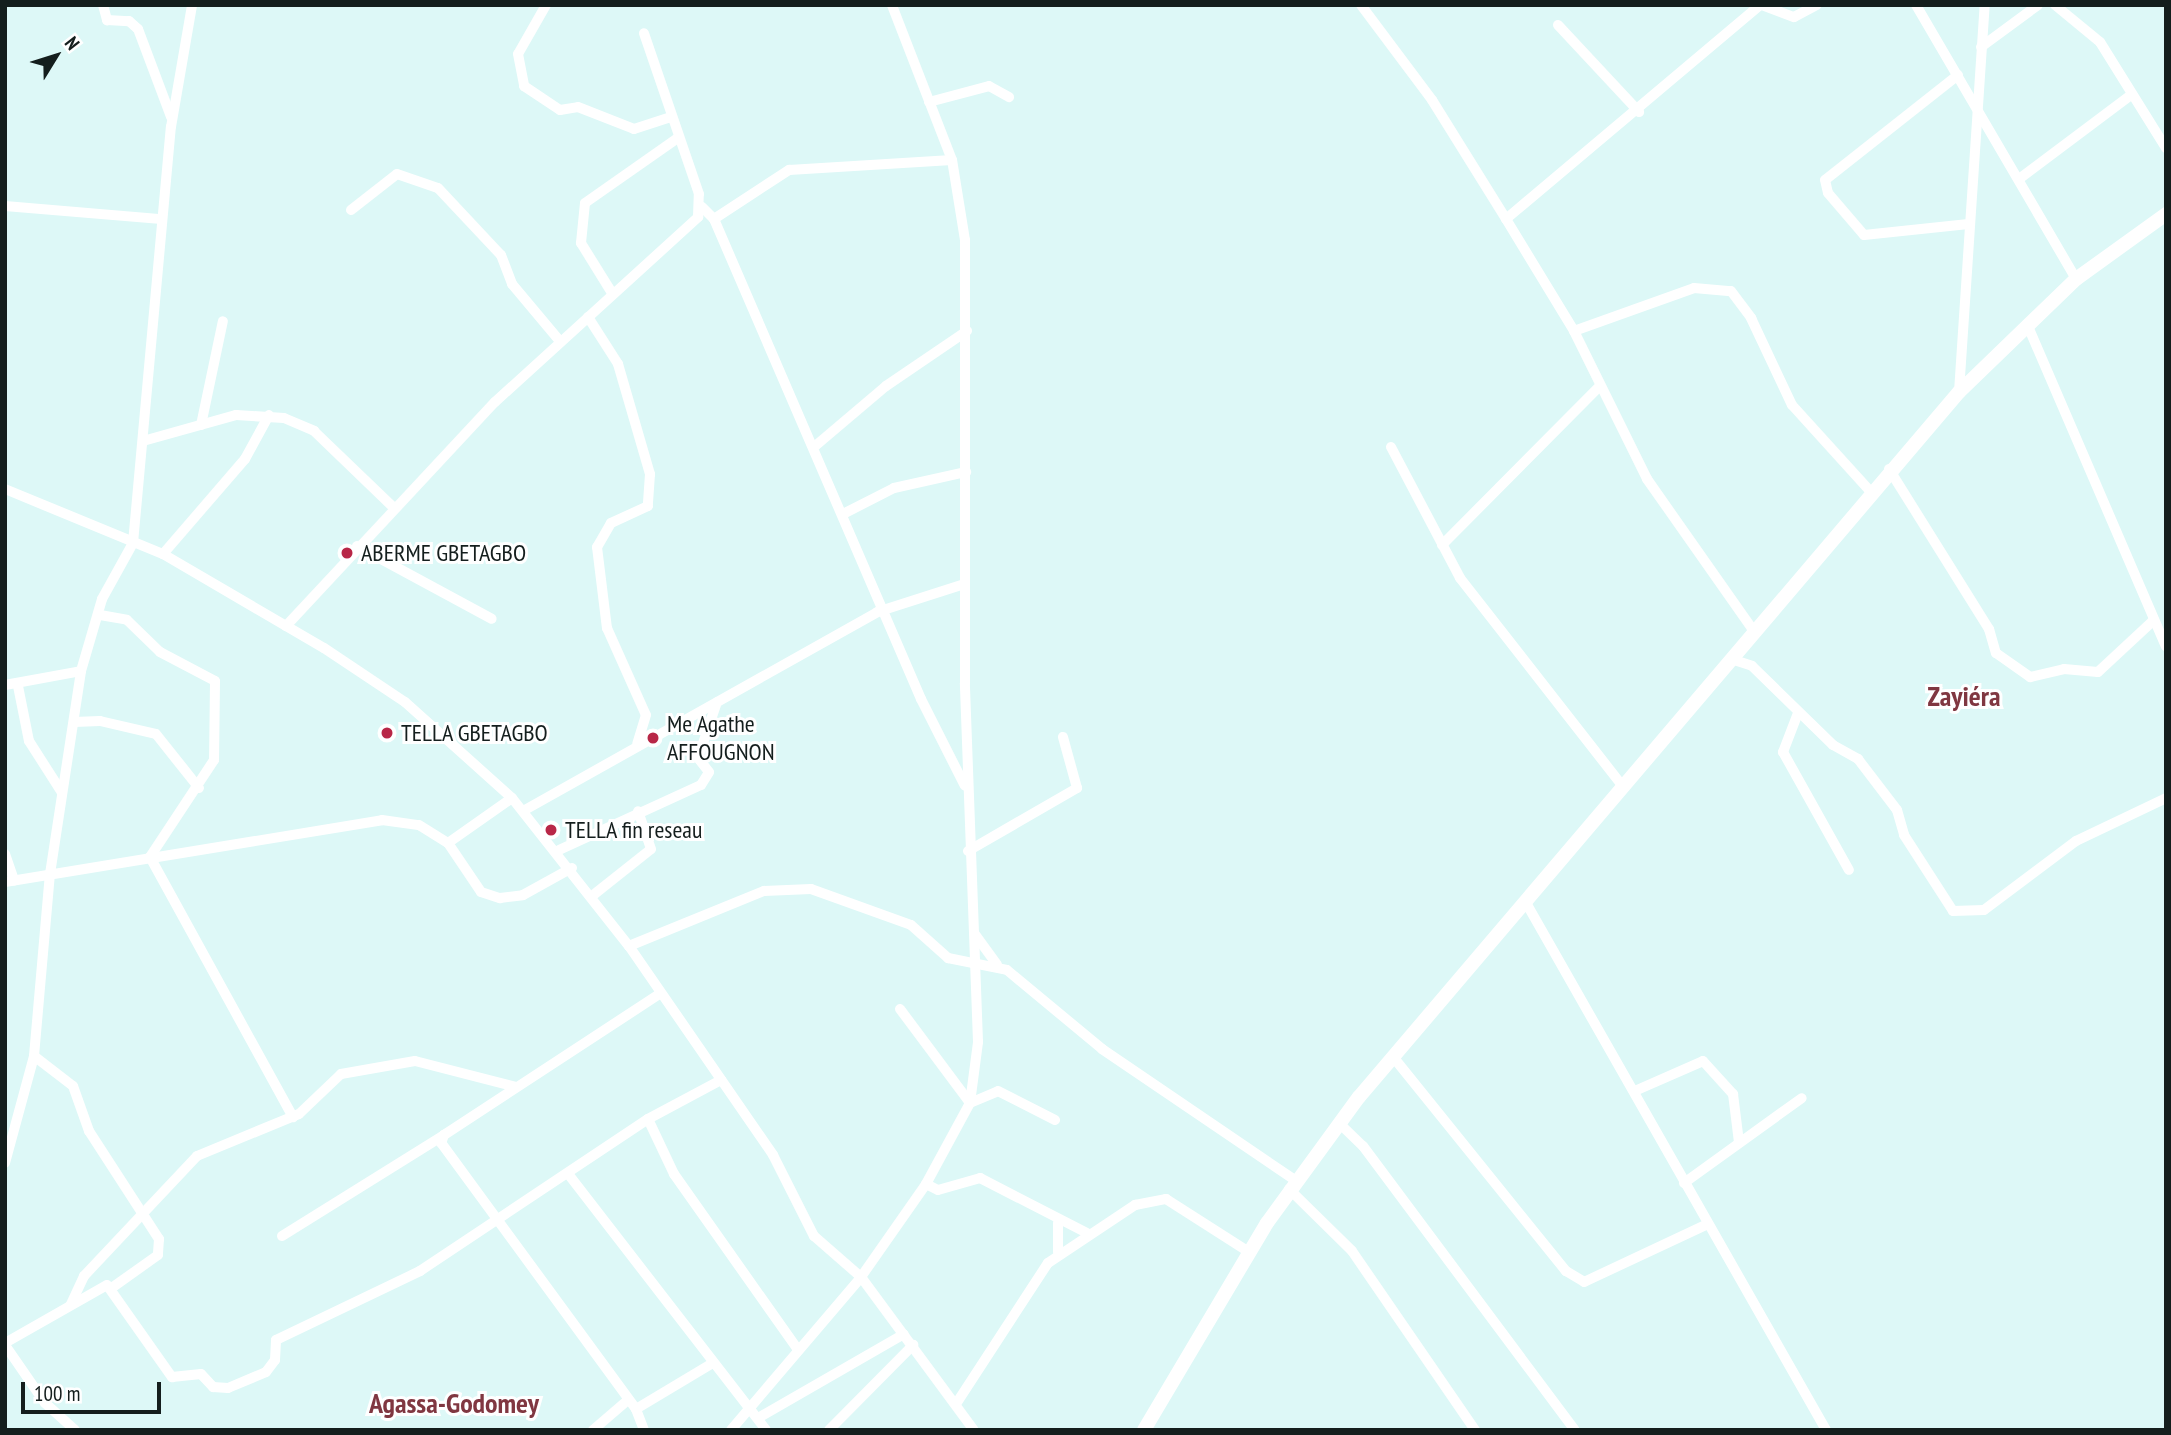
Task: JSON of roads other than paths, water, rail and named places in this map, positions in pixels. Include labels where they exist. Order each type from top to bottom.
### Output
[{"type":"main road","points":[[1144,1430],[1292,1184],[1622,785],[1870,491],[1959,392],[2076,279],[2166,214]]},
{"type":"street","points":[[103,5],[107,20],[129,21],[138,29],[172,120]]},
{"type":"street","points":[[5,1163],[34,1056],[50,874],[81,671],[110,580],[133,543],[161,219],[172,120],[192,5]]},
{"type":"street","points":[[546,5],[518,54],[524,86],[560,110],[578,107],[634,129],[670,117]]},
{"type":"street","points":[[755,1414],[798,1350],[861,1277],[926,1184],[970,1103],[978,1042],[968,851],[964,583],[967,331],[965,240],[952,160],[892,5]]},
{"type":"street","points":[[1361,5],[1432,100],[1574,331],[1647,479],[1753,630]]},
{"type":"street","points":[[1506,219],[1639,112],[1761,5],[1794,17],[1817,5]]},
{"type":"street","points":[[1916,5],[2076,279]]},
{"type":"street","points":[[1959,392],[1968,225],[1985,5]]},
{"type":"street","points":[[1981,47],[2038,5]]},
{"type":"street","points":[[2055,5],[2100,43],[2166,148]]},
{"type":"street","points":[[1558,25],[1639,112]]},
{"type":"street","points":[[644,33],[702,207],[714,219],[885,610],[967,788]]},
{"type":"street","points":[[1958,75],[1825,180],[1828,193],[1864,235],[1968,225]]},
{"type":"street","points":[[929,103],[989,86],[1009,97]]},
{"type":"street","points":[[2019,179],[2131,95]]},
{"type":"street","points":[[612,293],[581,243],[585,203],[678,138]]},
{"type":"street","points":[[714,219],[789,170],[952,160]]},
{"type":"street","points":[[351,210],[397,174],[438,188],[501,255],[512,284],[559,340]]},
{"type":"street","points":[[5,206],[161,219]]},
{"type":"street","points":[[286,626],[357,546],[559,340],[588,317],[702,207]]},
{"type":"street","points":[[1574,331],[1694,288],[1731,291],[1751,318],[1792,405],[1870,491]]},
{"type":"street","points":[[588,317],[618,364],[650,474],[648,506],[611,523],[597,547],[607,628],[646,715],[637,744]]},
{"type":"street","points":[[201,425],[223,321]]},
{"type":"street","points":[[2027,324],[2166,646]]},
{"type":"street","points":[[814,447],[886,386],[967,331]]},
{"type":"street","points":[[1442,545],[1600,386]]},
{"type":"street","points":[[143,441],[201,425],[269,415],[314,431],[394,508]]},
{"type":"street","points":[[163,554],[245,459],[269,415]]},
{"type":"street","points":[[1391,447],[1442,545],[1517,657],[1622,785]]},
{"type":"street","points":[[1889,469],[1989,629],[1996,653],[2030,677],[2064,669],[2093,674],[2154,620]]},
{"type":"street","points":[[843,514],[894,488],[966,472]]},
{"type":"street","points":[[5,489],[163,554],[286,626],[405,702],[512,798],[559,849],[629,946],[787,1177],[814,1236],[861,1277],[974,1430]]},
{"type":"street","points":[[357,546],[492,620]]},
{"type":"street","points":[[523,811],[637,744],[885,610],[964,583]]},
{"type":"street","points":[[100,615],[127,620],[160,652],[215,681],[214,760],[199,788],[150,857]]},
{"type":"street","points":[[1731,659],[1752,667],[1798,713],[1858,759],[1897,810],[1927,876],[1961,913],[1984,910],[2076,841],[2166,798]]},
{"type":"street","points":[[5,685],[18,686],[81,671]]},
{"type":"street","points":[[18,686],[29,741],[61,792]]},
{"type":"street","points":[[559,849],[709,776],[698,758],[717,702]]},
{"type":"street","points":[[1798,713],[1783,752],[1849,870]]},
{"type":"street","points":[[74,722],[100,721],[156,734],[199,788]]},
{"type":"street","points":[[968,851],[1077,788],[1063,737]]},
{"type":"street","points":[[448,843],[512,798]]},
{"type":"street","points":[[592,896],[650,849],[638,811]]},
{"type":"street","points":[[5,854],[10,881],[382,820],[419,825],[448,843],[481,892],[500,898],[523,895],[572,868]]},
{"type":"street","points":[[150,857],[293,1117]]},
{"type":"street","points":[[629,946],[764,891],[798,885],[911,925],[948,958],[997,965]]},
{"type":"street","points":[[1525,901],[1637,1090],[1684,1183],[1826,1430]]},
{"type":"street","points":[[973,932],[997,965],[1102,1049],[1292,1184],[1352,1251],[1475,1430]]},
{"type":"street","points":[[282,1236],[444,1135],[661,993]]},
{"type":"street","points":[[900,1009],[970,1103]]},
{"type":"street","points":[[34,1056],[72,1086],[89,1131],[145,1210],[159,1239],[158,1255],[113,1287],[101,1286],[5,1344],[45,1403],[75,1430]]},
{"type":"street","points":[[1394,1058],[1566,1271],[1584,1282],[1708,1224]]},
{"type":"street","points":[[71,1304],[84,1276],[145,1210],[212,1145],[293,1117],[341,1074],[404,1060],[516,1087]]},
{"type":"street","points":[[1637,1090],[1703,1061],[1733,1094],[1739,1142]]},
{"type":"street","points":[[113,1287],[172,1377],[201,1374],[213,1387],[228,1388],[266,1371],[275,1360],[276,1340],[420,1271],[497,1217],[569,1175],[648,1119],[721,1080]]},
{"type":"street","points":[[970,1103],[998,1091],[1055,1120]]},
{"type":"street","points":[[1684,1183],[1802,1098]]},
{"type":"street","points":[[5,1114],[19,1117]]},
{"type":"street","points":[[648,1119],[674,1174],[798,1350]]},
{"type":"street","points":[[1340,1125],[1363,1146],[1575,1430]]},
{"type":"street","points":[[444,1135],[442,1147],[497,1217],[632,1404],[644,1430]]},
{"type":"street","points":[[569,1175],[766,1430]]},
{"type":"street","points":[[926,1184],[938,1190],[980,1178],[1058,1223],[1087,1233]]},
{"type":"street","points":[[957,1404],[1058,1252],[1135,1205],[1166,1199],[1249,1252]]},
{"type":"street","points":[[1058,1223],[1058,1252]]},
{"type":"street","points":[[731,1430],[755,1414],[904,1334]]},
{"type":"street","points":[[830,1430],[913,1345]]},
{"type":"street","points":[[593,1430],[632,1404],[713,1363]]},
{"type":"place","name":"ABERME GBETAGBO","points":[[347,553]]},
{"type":"place","name":"TELLA GBETAGBO","points":[[387,733]]},
{"type":"place","name":"Me Agathe AFFOUGNON","points":[[653,738]]},
{"type":"place","name":"TELLA fin reseau","points":[[551,830]]},
{"type":"district","name":"Zayiéra","points":[[1964,696]]},
{"type":"district","name":"Agassa-Godomey","points":[[454,1403]]}]
